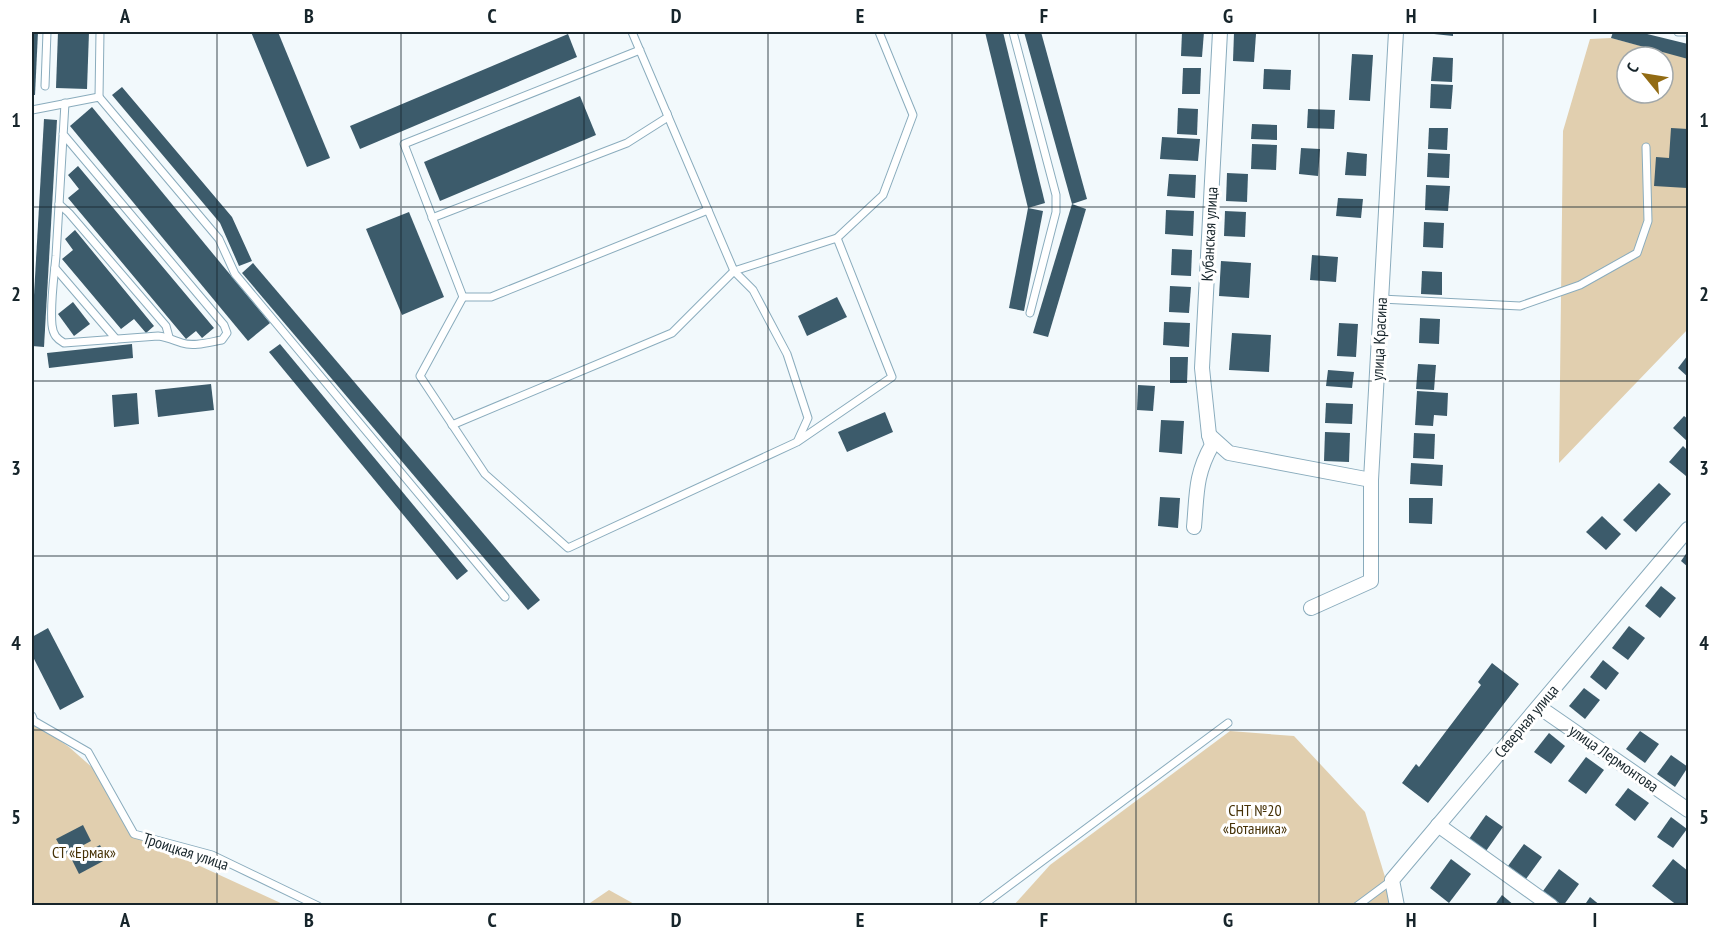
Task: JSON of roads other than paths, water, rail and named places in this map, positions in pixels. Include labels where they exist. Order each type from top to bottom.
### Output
[{"type":"street","name":"Кубанская улица","points":[[1194,527],[1196,483],[1203,461],[1212,445],[1202,368],[1220,32]]},
{"type":"street","name":"улица Красина","points":[[1311,608],[1371,581],[1371,480],[1396,32]]},
{"type":"street","points":[[1209,435],[1229,453],[1371,480]]},
{"type":"street","name":"Северная улица","points":[[1392,880],[1689,529]]},
{"type":"street","name":"улица Лермонтова","points":[[1539,707],[1689,810]]},
{"type":"street","points":[[1438,825],[1551,906]]},
{"type":"street","points":[[1392,880],[1397,906]]},
{"type":"lane","points":[[45,86],[47,32]]},
{"type":"lane","points":[[100,32],[99,97],[219,239],[235,274],[505,597]]},
{"type":"lane","points":[[632,32],[668,117]]},
{"type":"lane","points":[[632,32],[734,271],[753,290],[787,354],[808,418],[797,442]]},
{"type":"lane","points":[[452,425],[672,333],[734,271],[837,238],[883,195],[913,115],[879,32]]},
{"type":"lane","points":[[1012,32],[1056,195],[1056,212],[1030,313]]},
{"type":"lane","points":[[1678,32],[1686,32]]},
{"type":"lane","points":[[640,50],[404,144],[463,297],[420,376],[485,474],[568,548],[797,442],[892,377],[837,238]]},
{"type":"lane","points":[[32,110],[99,97]]},
{"type":"lane","points":[[63,134],[224,325],[227,333],[222,340],[191,345],[169,337],[158,336],[64,343],[55,338],[52,327],[55,268],[63,134],[65,104]]},
{"type":"lane","points":[[432,218],[627,143],[668,117]]},
{"type":"lane","points":[[1381,299],[1520,306],[1580,285],[1637,253],[1648,221],[1646,147]]},
{"type":"lane","points":[[59,204],[166,326],[169,337]]},
{"type":"lane","points":[[463,297],[491,297],[708,210]]},
{"type":"lane","points":[[55,268],[116,339]]},
{"type":"lane","name":"Троицкая улица","points":[[32,716],[34,721],[88,752],[134,834],[212,855],[318,906]]},
{"type":"lane","points":[[982,906],[1228,723]]},
{"type":"lane","name":"Северная улица","points":[[1357,906],[1392,880]]},
{"type":"park label","name":"СНТ №20 «Ботаника»","points":[[1255,819]]},
{"type":"park label","name":"СТ «Ермак»","points":[[84,852]]}]
